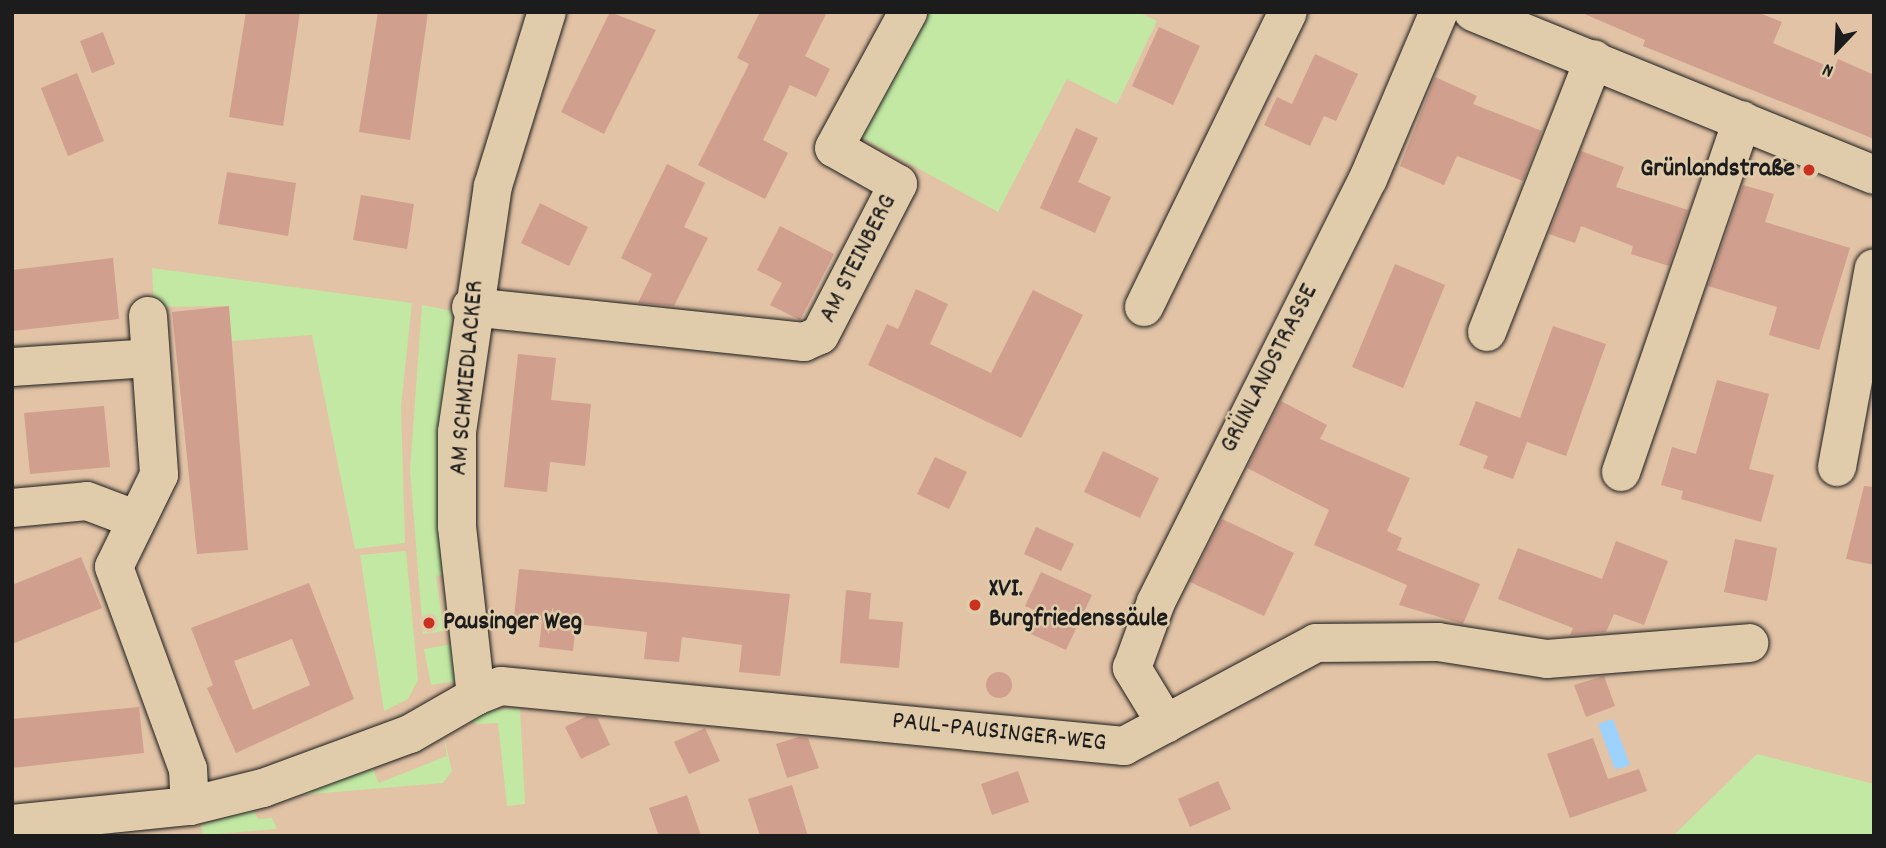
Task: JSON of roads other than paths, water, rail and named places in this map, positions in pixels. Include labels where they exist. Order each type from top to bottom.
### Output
[{"type":"street","name":"AM SCHMIEDLACKER","points":[[476,696],[457,526],[457,432],[471,307],[494,186],[547,12]]},
{"type":"street","name":"AM STEINBERG","points":[[471,307],[804,342],[820,335],[898,184],[834,148],[908,12]]},
{"type":"street","points":[[1144,307],[1288,12]]},
{"type":"street","name":"GRÜNLANDSTRASSE","points":[[1166,724],[1132,668],[1156,602],[1368,179],[1439,12]]},
{"type":"street","points":[[1474,12],[1874,175]]},
{"type":"street","points":[[1488,332],[1594,59]]},
{"type":"street","points":[[1621,472],[1741,120]]},
{"type":"street","points":[[1837,467],[1874,268]]},
{"type":"street","points":[[148,316],[159,475],[114,567],[188,769],[190,806]]},
{"type":"street","points":[[12,367],[150,358]]},
{"type":"street","points":[[12,508],[87,501],[136,520]]},
{"type":"street","name":"PAUL-PAUSINGER-WEG","points":[[476,696],[514,687],[1124,746],[1316,643],[1438,642],[1547,659],[1749,643]]},
{"type":"street","points":[[12,824],[190,806],[333,767],[476,696]]},
{"type":"water","points":[[1613,719],[1630,765],[1615,770],[1598,724]]},
{"type":"place","name":"Grünlandstraße","points":[[1809,170]]},
{"type":"place","name":"XVI. Burgfriedenssäule","points":[[975,605]]},
{"type":"place","name":"Pausinger Weg","points":[[429,623]]}]
